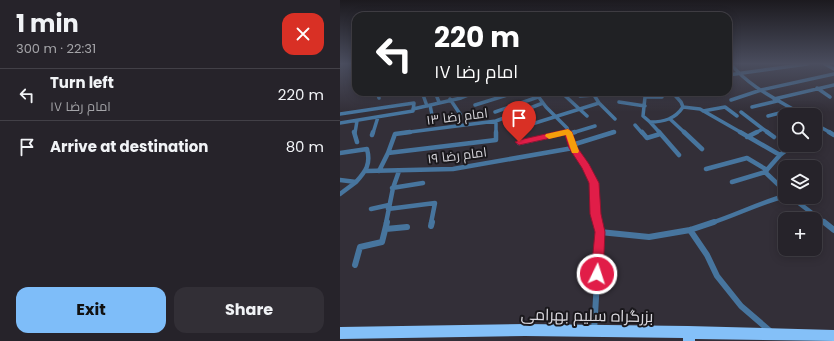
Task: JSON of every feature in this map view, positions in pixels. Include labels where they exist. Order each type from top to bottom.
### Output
[{"type":"highway","name":"بزرگراه سلیم بهرامی","points":[[340,332],[434,330],[594,331],[689,337],[773,334],[834,336]]},
{"type":"street","points":[[747,80],[776,100],[793,108]]},
{"type":"street","points":[[731,100],[761,90],[807,80]]},
{"type":"street","points":[[752,108],[817,88],[834,85]]},
{"type":"street","points":[[829,86],[834,90]]},
{"type":"street","points":[[817,88],[830,97]]},
{"type":"street","points":[[424,96],[432,115]]},
{"type":"street","points":[[437,96],[440,102]]},
{"type":"street","points":[[340,123],[413,110],[466,96]]},
{"type":"street","points":[[475,105],[504,96]]},
{"type":"street","points":[[565,96],[587,116]]},
{"type":"street","points":[[595,96],[614,119]]},
{"type":"street","points":[[675,96],[683,107],[703,111],[780,155]]},
{"type":"street","points":[[495,112],[538,97],[567,128],[573,147],[586,166],[594,183],[596,214],[600,232],[594,331]]},
{"type":"street","points":[[662,97],[645,97],[643,116],[679,155]]},
{"type":"street","points":[[450,99],[460,114]]},
{"type":"street","points":[[619,102],[644,106]]},
{"type":"street","points":[[340,114],[414,103],[413,110]]},
{"type":"street","name":"امام رضا ۱۳","points":[[388,154],[395,134],[496,121],[543,103]]},
{"type":"street","points":[[516,129],[599,103]]},
{"type":"street","points":[[650,122],[670,119],[679,114],[683,107]]},
{"type":"street","points":[[703,111],[725,107],[737,116]]},
{"type":"street","points":[[741,112],[774,137]]},
{"type":"street","points":[[768,116],[778,113]]},
{"type":"street","points":[[372,135],[378,117]]},
{"type":"street","points":[[670,119],[702,149]]},
{"type":"street","points":[[357,120],[354,132],[357,142]]},
{"type":"street","points":[[380,171],[388,154],[496,140],[496,121]]},
{"type":"street","points":[[635,125],[647,138],[660,134]]},
{"type":"street","points":[[519,142],[569,133],[595,126]]},
{"type":"street","points":[[747,137],[763,129]]},
{"type":"street","points":[[822,129],[834,135]]},
{"type":"street","name":"امام رضا ۱۹","points":[[366,171],[453,169],[573,147],[614,132]]},
{"type":"street","points":[[340,153],[367,149],[370,157],[369,167],[366,171],[356,182],[340,194]]},
{"type":"street","points":[[732,182],[766,171],[784,152]]},
{"type":"street","points":[[706,169],[747,158],[766,171],[778,184]]},
{"type":"street","points":[[355,265],[360,247],[382,242],[386,228],[392,188],[399,170]]},
{"type":"street","points":[[340,180],[356,182]]},
{"type":"street","points":[[392,188],[423,183]]},
{"type":"street","points":[[600,232],[649,237],[690,230],[728,218],[766,201],[778,198]]},
{"type":"street","points":[[372,209],[435,203],[431,226]]},
{"type":"street","points":[[801,204],[834,230]]},
{"type":"street","points":[[386,228],[408,227]]},
{"type":"street","points":[[690,230],[708,255],[717,276],[741,306],[773,334]]},
{"type":"slow traffic","points":[[549,136],[568,132],[575,151]]},
{"type":"route","points":[[519,142],[568,132],[573,148],[586,166],[594,183],[596,214],[600,232],[597,274]]}]
